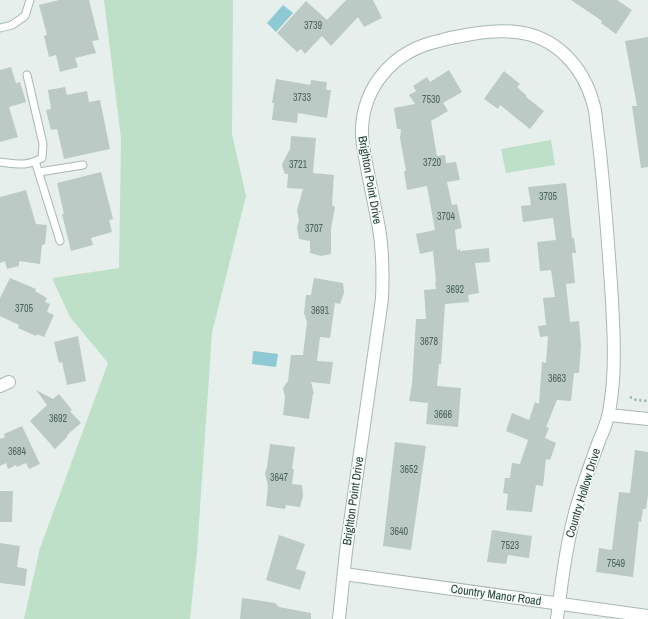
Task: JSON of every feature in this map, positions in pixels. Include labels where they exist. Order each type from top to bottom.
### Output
[{"type":"street","name":"Brighton Point Drive","points":[[339,619],[346,551],[382,299],[383,276],[379,229],[363,147],[362,129],[364,110],[370,92],[383,73],[400,57],[420,46],[440,40],[486,32],[505,30],[524,33],[541,38],[557,47],[574,63],[586,82],[594,104],[609,249],[615,343],[614,377],[609,415]]},
{"type":"street","points":[[609,415],[648,419]]},
{"type":"street","name":"Country Hollow Drive","points":[[557,619],[568,541],[579,500],[609,415]]},
{"type":"street","name":"Country Manor Road","points":[[344,574],[648,616]]},
{"type":"lane","points":[[0,28],[12,25],[25,16],[30,0]]},
{"type":"lane","points":[[0,162],[32,164],[42,158],[43,144],[27,76]]},
{"type":"lane","points":[[35,161],[60,241]]},
{"type":"lane","points":[[39,172],[83,165]]},
{"type":"path","points":[[630,397],[636,400],[648,401]]},
{"type":"green space","points":[[104,0],[233,0],[232,134],[246,196],[212,333],[197,552],[190,619],[24,619],[40,548],[108,363],[70,317],[52,278],[119,268],[121,139]]},
{"type":"green space","points":[[551,140],[555,165],[506,173],[501,149]]},
{"type":"water","points":[[283,5],[293,13],[276,32],[267,23]]},
{"type":"water","points":[[253,351],[278,354],[276,367],[252,364]]},
{"type":"building","points":[[59,0],[89,0],[99,40],[92,41],[96,53],[75,58],[78,67],[60,72],[56,55],[49,57],[44,36],[47,35],[39,5]]},
{"type":"building","points":[[346,0],[373,0],[382,18],[364,27],[358,17],[331,46],[322,36],[305,54],[301,49],[297,52],[277,33],[306,1],[327,20]]},
{"type":"building","points":[[571,0],[617,0],[632,10],[616,34],[601,23],[602,21]]},
{"type":"building","points":[[648,37],[648,167],[641,168],[632,106],[637,106],[625,41]]},
{"type":"building","points":[[11,67],[16,83],[20,82],[26,102],[9,107],[18,137],[0,142],[0,70]]},
{"type":"building","points":[[449,70],[462,92],[443,103],[448,111],[431,121],[437,156],[445,155],[446,163],[456,162],[460,180],[447,182],[452,205],[457,204],[462,228],[455,230],[457,250],[489,248],[490,262],[475,263],[479,293],[468,295],[469,302],[445,304],[441,364],[439,364],[437,386],[461,388],[458,427],[426,424],[428,403],[409,401],[412,384],[416,319],[426,319],[424,290],[436,289],[433,251],[420,254],[416,234],[435,230],[427,186],[407,190],[404,171],[406,171],[400,138],[401,129],[397,129],[394,108],[415,104],[409,95],[416,91],[413,86],[427,77],[430,82]]},
{"type":"building","points":[[504,71],[520,84],[517,87],[527,96],[526,97],[544,111],[530,129],[500,105],[498,109],[484,99]]},
{"type":"building","points":[[276,79],[310,85],[311,80],[327,82],[326,90],[331,90],[327,118],[298,113],[297,123],[272,120],[274,103],[272,103]]},
{"type":"building","points":[[65,87],[67,95],[87,91],[89,102],[100,100],[110,149],[64,159],[57,129],[51,130],[46,110],[51,109],[48,90]]},
{"type":"building","points":[[291,136],[316,138],[313,173],[334,175],[332,205],[335,207],[331,229],[331,254],[321,256],[310,253],[310,241],[299,239],[297,227],[299,220],[297,210],[303,189],[287,188],[288,174],[285,174],[282,166],[290,149]]},
{"type":"building","points":[[101,172],[113,219],[109,220],[112,232],[91,238],[93,245],[71,251],[62,214],[64,214],[57,183]]},
{"type":"building","points":[[566,183],[572,238],[574,238],[576,253],[572,253],[575,283],[566,284],[570,322],[579,321],[581,346],[579,373],[574,373],[571,401],[557,400],[546,427],[549,428],[545,438],[556,443],[550,460],[546,459],[543,486],[536,485],[532,512],[506,510],[508,494],[503,493],[505,478],[510,478],[512,463],[520,464],[528,440],[506,431],[512,413],[529,420],[535,402],[539,404],[542,362],[546,363],[548,336],[540,337],[538,326],[546,325],[543,298],[555,297],[551,270],[540,271],[537,242],[556,240],[553,218],[523,222],[521,206],[531,205],[528,187]]},
{"type":"building","points":[[26,190],[36,224],[47,225],[45,244],[42,245],[40,264],[19,261],[19,266],[7,269],[5,261],[0,263],[0,197]]},
{"type":"building","points":[[10,278],[36,289],[35,291],[47,298],[45,302],[50,304],[47,312],[54,315],[44,337],[37,334],[36,336],[18,328],[19,325],[0,316],[0,298]]},
{"type":"building","points":[[314,278],[343,283],[344,293],[340,304],[335,303],[330,338],[320,337],[317,361],[333,362],[330,384],[311,382],[314,393],[309,419],[283,415],[285,397],[283,388],[288,381],[291,355],[303,355],[307,322],[304,313],[306,295],[311,295]]},
{"type":"building","points":[[78,336],[86,381],[67,385],[62,362],[59,363],[54,342]]},
{"type":"building","points":[[36,390],[53,399],[59,394],[72,410],[70,411],[81,423],[67,435],[68,436],[55,449],[30,421],[47,405]]},
{"type":"building","points":[[22,426],[40,464],[29,469],[26,463],[17,467],[16,465],[8,469],[6,463],[0,466],[0,439],[5,437],[4,434]]},
{"type":"building","points":[[395,442],[426,446],[411,550],[383,546]]},
{"type":"building","points":[[270,444],[295,447],[292,469],[294,469],[292,484],[302,485],[303,496],[300,507],[286,505],[285,509],[266,506],[268,486],[265,473]]},
{"type":"building","points":[[635,450],[648,452],[648,495],[646,509],[643,509],[641,522],[639,521],[633,577],[596,572],[599,548],[612,550],[619,492],[630,493]]},
{"type":"building","points":[[0,491],[13,491],[12,522],[0,522]]},
{"type":"building","points":[[492,530],[532,536],[529,558],[508,555],[506,564],[487,562]]},
{"type":"building","points":[[279,535],[305,544],[296,569],[306,572],[300,590],[266,580]]},
{"type":"building","points":[[0,543],[20,546],[17,567],[27,569],[25,586],[0,583]]},
{"type":"building","points":[[242,598],[275,603],[279,607],[311,613],[311,619],[240,619]]}]
